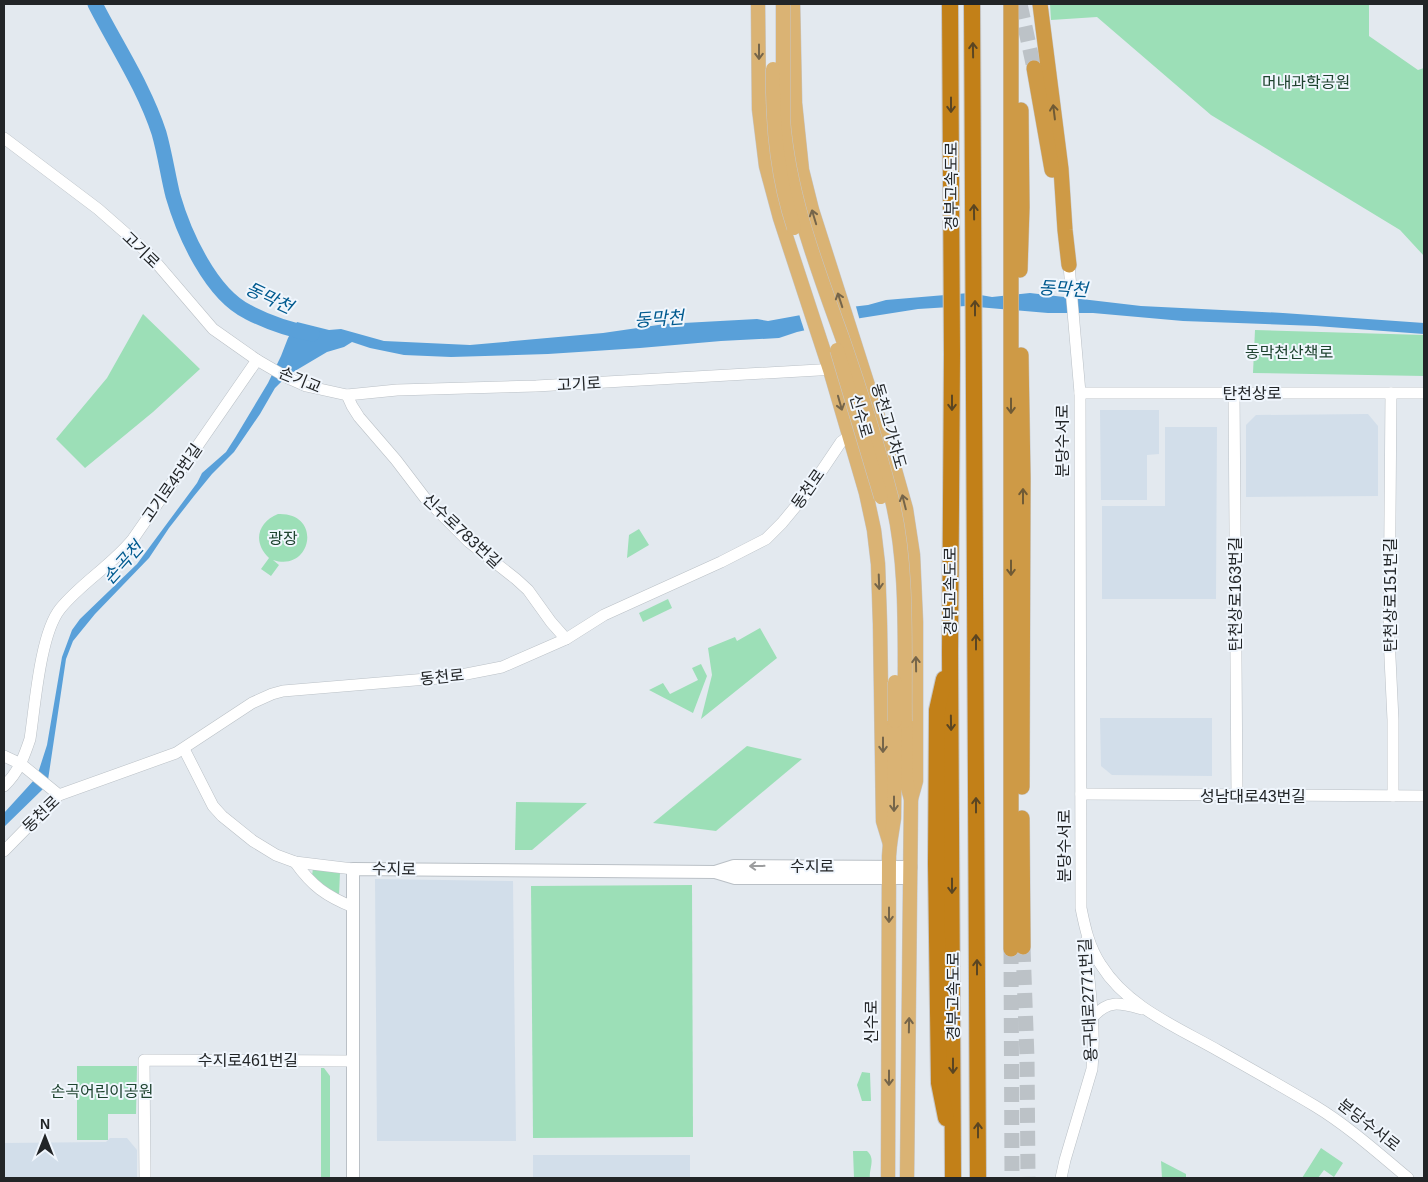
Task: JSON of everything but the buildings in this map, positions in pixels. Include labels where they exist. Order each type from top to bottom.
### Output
[{"type":"highway","name":"경부고속도로","points":[[950,4],[952,354],[950,652],[953,1178]]},
{"type":"highway","name":"경부고속도로","points":[[972,4],[975,261],[978,1178]]},
{"type":"highway","points":[[1011,4],[1016,253],[1017,948]]},
{"type":"highway","points":[[1016,253],[1022,207],[1019,4]]},
{"type":"highway","points":[[1040,4],[1061,169],[1069,265]]},
{"type":"highway","points":[[1034,68],[1065,230]]},
{"type":"main road","name":"신수로","points":[[758,4],[759,109],[766,166],[798,272],[823,345],[872,521],[877,556],[880,624],[884,820],[890,844]]},
{"type":"main road","name":"동천고가차도","points":[[773,4],[774,128],[785,199],[839,357],[883,501],[887,523],[894,575],[900,721],[906,781],[911,799],[910,872]]},
{"type":"main road","name":"동천고가차도","points":[[782,4],[784,137],[793,190],[803,226],[862,396],[891,498],[901,553],[903,581],[900,721],[889,872]]},
{"type":"main road","name":"신수로","points":[[793,4],[795,95],[802,170],[828,263],[885,436],[906,509],[913,555],[916,622],[916,781],[911,799]]},
{"type":"main road","name":"수지로","points":[[353,1178],[353,869],[715,872],[734,866],[910,872]]},
{"type":"main road","name":"신수로","points":[[888,1178],[889,872]]},
{"type":"main road","points":[[907,1178],[910,872]]},
{"type":"street","name":"고기로","points":[[4,138],[98,209],[147,252],[213,329],[257,360],[272,368]]},
{"type":"street","name":"분당수서로","points":[[1069,265],[1080,393],[1081,908],[1094,953],[1102,967],[1125,994],[1144,1009],[1318,1108],[1408,1178]]},
{"type":"street","name":"고기로45번길","points":[[4,786],[14,777],[30,739],[46,642],[52,622],[60,609],[76,592],[115,559],[133,539],[257,360]]},
{"type":"street","name":"고기로","points":[[328,391],[347,395],[397,390],[536,386],[862,367]]},
{"type":"street","name":"손기교","points":[[272,368],[306,386],[328,391]]},
{"type":"street","name":"탄천상로","points":[[1080,393],[1424,393]]},
{"type":"street","name":"탄천상로163번길","points":[[1234,393],[1237,796]]},
{"type":"street","name":"탄천상로151번길","points":[[1391,393],[1389,637],[1393,720],[1393,796]]},
{"type":"street","name":"신수로783번길","points":[[347,395],[359,417],[396,460],[425,498],[469,542],[528,590],[566,639]]},
{"type":"street","points":[[849,436],[885,436]]},
{"type":"street","name":"동천로","points":[[4,851],[56,793],[184,749],[242,709],[272,694],[282,691],[451,677],[476,673],[502,667],[566,639],[604,615],[721,562],[766,539],[796,507],[838,446],[849,436]]},
{"type":"street","points":[[184,749],[207,796],[222,816],[253,841],[295,862],[353,869]]},
{"type":"street","points":[[4,756],[21,764],[56,793]]},
{"type":"street","name":"성남대로43번길","points":[[1081,794],[1424,796]]},
{"type":"street","points":[[295,862],[304,875],[318,889],[331,898],[353,907]]},
{"type":"street","name":"용구대로2771번길","points":[[1061,1178],[1092,1069],[1092,1018],[1081,908]]},
{"type":"street","points":[[1092,1018],[1101,1008],[1108,1005],[1118,1004],[1144,1009]]},
{"type":"street","name":"수지로461번길","points":[[145,1178],[144,1060],[353,1061]]},
{"type":"shaded area","points":[[1100,410],[1159,410],[1159,454],[1147,455],[1147,500],[1101,500]]},
{"type":"shaded area","points":[[1368,414],[1378,426],[1378,496],[1246,497],[1246,425],[1256,415]]},
{"type":"shaded area","points":[[1165,427],[1217,427],[1216,599],[1102,599],[1102,506],[1165,506]]},
{"type":"shaded area","points":[[1100,718],[1212,718],[1212,776],[1112,775],[1101,766]]},
{"type":"shaded area","points":[[375,879],[513,881],[516,1141],[377,1141]]},
{"type":"shaded area","points":[[110,1138],[127,1138],[137,1150],[137,1178],[4,1178],[4,1143],[106,1142]]},
{"type":"shaded area","points":[[533,1155],[690,1155],[690,1178],[533,1178]]},
{"type":"green space","name":"머내과학공원","points":[[1050,4],[1369,4],[1369,36],[1418,70],[1424,68],[1424,256],[1400,230],[1211,115],[1097,17],[1051,20]]},
{"type":"green space","points":[[143,314],[200,369],[153,412],[85,468],[56,439],[107,378]]},
{"type":"green space","name":"동막천산책로","points":[[1255,330],[1424,335],[1424,376],[1253,373]]},
{"type":"green space","name":"광장","points":[[278,514],[292,516],[302,522],[306,531],[307,541],[304,551],[297,558],[286,562],[273,560],[279,565],[271,576],[261,569],[269,558],[260,546],[259,539],[262,527]]},
{"type":"green space","points":[[639,529],[649,545],[627,558],[629,535]]},
{"type":"green space","points":[[668,599],[672,608],[643,622],[639,613]]},
{"type":"green space","points":[[760,628],[777,658],[701,719],[712,675],[708,648],[735,637],[737,641]]},
{"type":"green space","points":[[701,664],[707,676],[693,713],[649,690],[663,683],[670,694],[698,680],[692,668]]},
{"type":"green space","points":[[747,746],[802,759],[716,831],[653,823]]},
{"type":"green space","points":[[516,802],[587,803],[532,850],[515,850]]},
{"type":"green space","points":[[313,868],[340,872],[339,896],[329,891],[312,876]]},
{"type":"green space","points":[[692,885],[693,1137],[533,1138],[531,886]]},
{"type":"green space","name":"손곡어린이공원","points":[[77,1066],[137,1066],[136,1114],[108,1114],[108,1140],[77,1140]]},
{"type":"green space","points":[[321,1068],[324,1068],[330,1076],[330,1178],[321,1178]]},
{"type":"green space","points":[[862,1072],[870,1073],[871,1101],[862,1101],[857,1085]]},
{"type":"green space","points":[[1321,1148],[1343,1163],[1334,1177],[1324,1170],[1318,1178],[1302,1178]]},
{"type":"green space","points":[[853,1151],[867,1151],[870,1154],[872,1160],[870,1178],[854,1178]]},
{"type":"green space","points":[[1161,1161],[1186,1174],[1186,1178],[1162,1178]]},
{"type":"water","points":[[969,293],[992,297],[1030,293],[1141,306],[1283,313],[1424,323],[1424,334],[1316,326],[1183,321],[1093,313],[1048,313],[966,306],[918,309],[861,318],[797,332],[779,338],[548,354],[451,357],[404,355],[352,342],[344,347],[327,352],[288,375],[275,388],[234,452],[194,496],[149,558],[95,614],[73,641],[66,659],[48,780],[44,788],[4,827],[4,813],[35,779],[39,770],[47,745],[62,657],[72,630],[80,619],[137,564],[197,483],[202,473],[226,452],[268,383],[297,322],[329,330],[341,329],[384,341],[470,345],[603,333],[665,324],[757,319],[768,321],[868,305],[886,300]]},
{"type":"pier","points":[[855,303],[860,321],[805,333],[799,314]]},
{"type":"waterway","name":"동막천","points":[[95,4],[146,99],[159,133],[173,196],[184,228],[211,277],[222,292],[248,312],[279,325],[312,334]]},
{"type":"tunnel","points":[[1020,4],[1034,68]]},
{"type":"tunnel","points":[[1023,947],[1027,1058],[1028,1178]]},
{"type":"tunnel","points":[[1011,949],[1012,1178]]},
{"type":"water label","name":"손곡천","points":[[123,563]]}]
